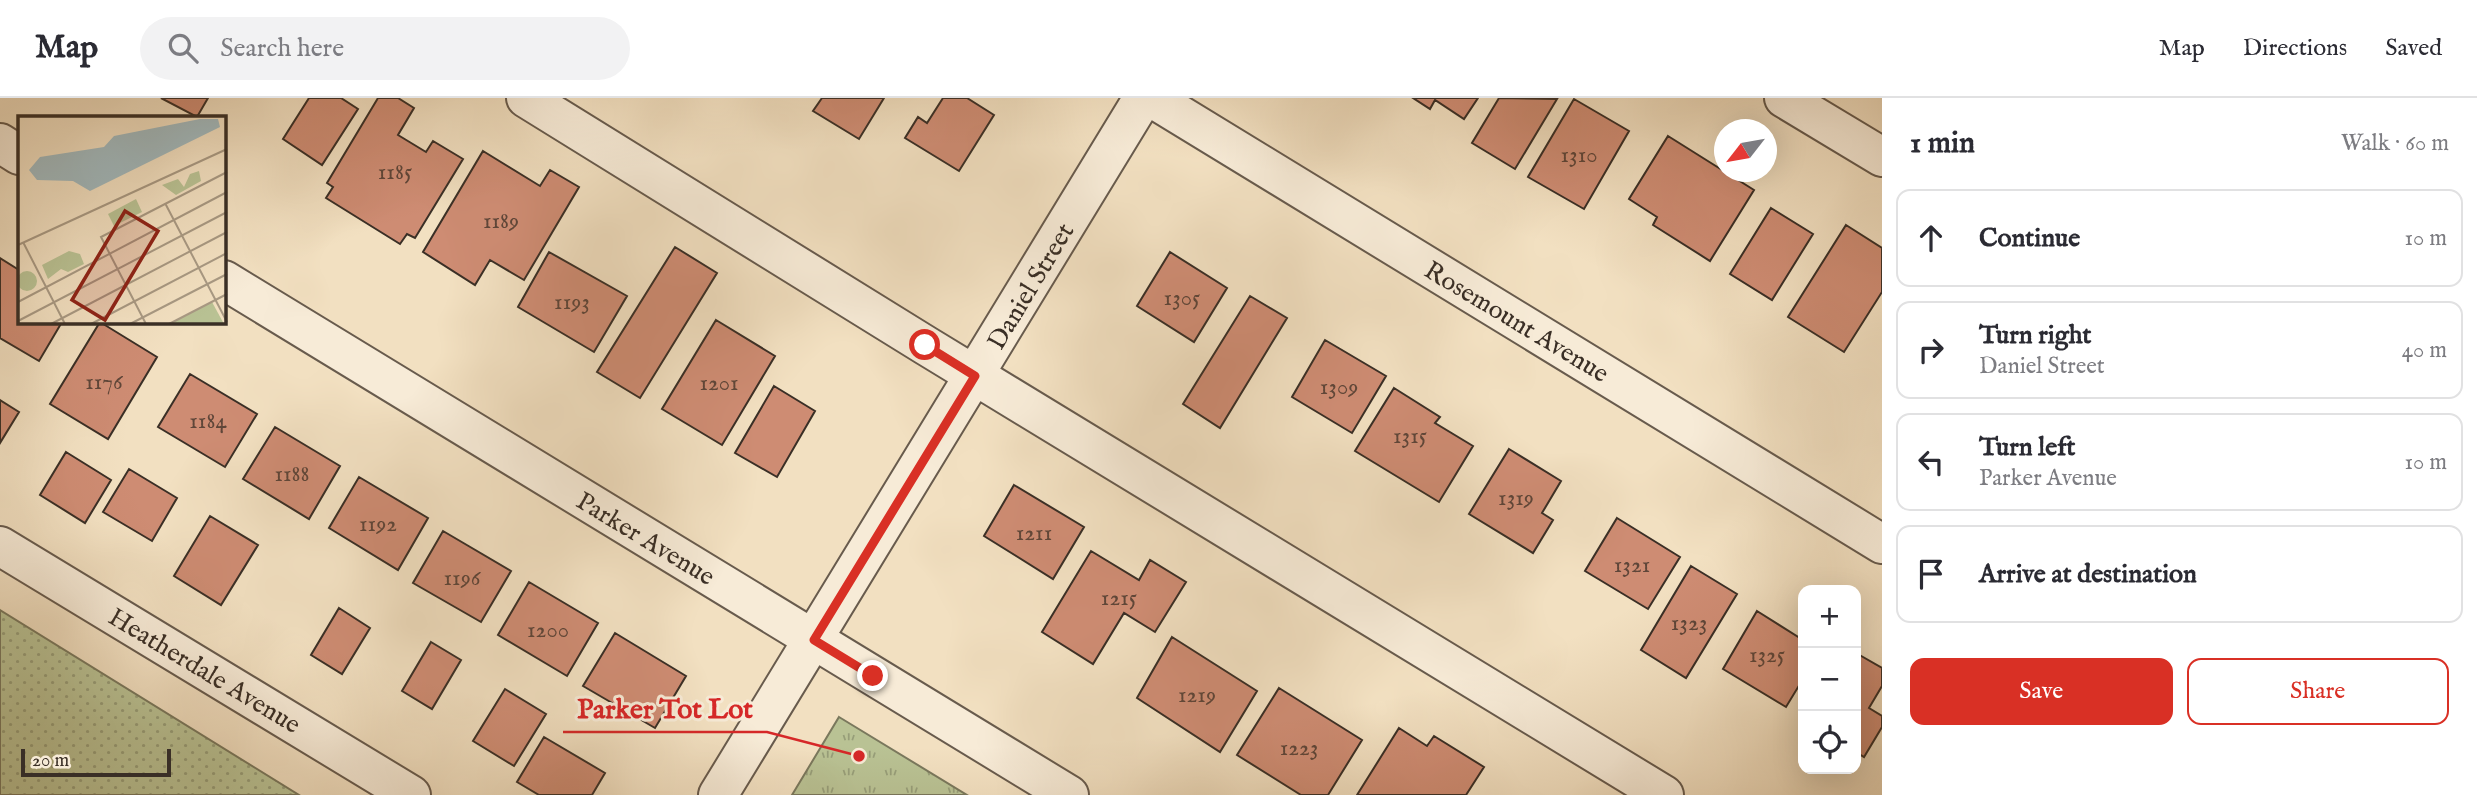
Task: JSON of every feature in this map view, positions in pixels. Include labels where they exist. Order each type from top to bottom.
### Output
[{"type":"street","points":[[526,98],[975,376],[1664,795]]},
{"type":"street","name":"Daniel Street","points":[[718,795],[1143,98]]},
{"type":"street","name":"Rosemount Avenue","points":[[1152,98],[1882,544]]},
{"type":"street","points":[[1784,98],[1882,157]]},
{"type":"street","points":[[0,143],[18,154]]},
{"type":"street","name":"Parker Avenue","points":[[226,281],[1069,795]]},
{"type":"street","name":"Heatherdale Avenue","points":[[0,546],[411,795]]},
{"type":"green space","points":[[0,610],[299,795],[0,795]]},
{"type":"green space","points":[[839,717],[967,795],[792,795]]},
{"type":"building","points":[[161,98],[208,98],[195,116]]},
{"type":"building","points":[[309,98],[341,98],[358,109],[322,165],[283,139]]},
{"type":"building","points":[[378,98],[398,98],[414,108],[398,135],[426,152],[433,141],[463,159],[415,238],[407,234],[400,244],[326,198],[333,187],[327,183]]},
{"type":"building","points":[[822,98],[884,98],[859,139],[813,111]]},
{"type":"building","points":[[943,98],[967,98],[994,115],[959,171],[905,138],[918,117],[927,123]]},
{"type":"building","points":[[1413,98],[1478,98],[1464,119],[1435,100],[1430,109]]},
{"type":"building","points":[[1499,98],[1557,99],[1515,169],[1472,143]]},
{"type":"building","points":[[1574,99],[1629,131],[1584,209],[1528,177]]},
{"type":"building","points":[[1668,136],[1714,165],[1714,182],[1741,182],[1754,190],[1710,261],[1653,225],[1657,217],[1629,199]]},
{"type":"building","points":[[483,151],[540,186],[550,170],[579,187],[524,280],[490,260],[475,285],[423,252]]},
{"type":"building","points":[[1771,208],[1813,234],[1772,300],[1730,274]]},
{"type":"building","points":[[1846,225],[1882,248],[1882,292],[1844,352],[1788,317]]},
{"type":"building","points":[[675,247],[717,273],[640,398],[597,372]]},
{"type":"building","points":[[549,252],[627,296],[594,352],[518,307]]},
{"type":"building","points":[[1170,252],[1227,288],[1194,342],[1137,306]]},
{"type":"building","points":[[0,258],[18,269],[18,324],[61,324],[39,361],[0,338]]},
{"type":"building","points":[[1250,296],[1287,318],[1220,428],[1183,404]]},
{"type":"building","points":[[716,320],[775,356],[722,445],[662,409]]},
{"type":"building","points":[[99,324],[103,324],[157,357],[108,439],[50,404]]},
{"type":"building","points":[[1325,340],[1386,376],[1352,433],[1292,397]]},
{"type":"building","points":[[190,374],[257,414],[225,467],[158,427]]},
{"type":"building","points":[[774,386],[815,411],[777,477],[735,453]]},
{"type":"building","points":[[1394,388],[1440,417],[1435,423],[1473,446],[1439,502],[1355,451]]},
{"type":"building","points":[[0,400],[19,412],[0,443]]},
{"type":"building","points":[[275,427],[340,466],[309,519],[243,479]]},
{"type":"building","points":[[1509,449],[1561,481],[1542,513],[1553,520],[1533,553],[1469,514]]},
{"type":"building","points":[[66,452],[111,480],[85,523],[40,495]]},
{"type":"building","points":[[129,469],[177,498],[152,541],[103,512]]},
{"type":"building","points":[[359,477],[428,518],[398,570],[329,528]]},
{"type":"building","points":[[1014,485],[1084,527],[1053,579],[984,536]]},
{"type":"building","points":[[210,516],[258,545],[221,605],[174,576]]},
{"type":"building","points":[[1617,518],[1680,557],[1648,609],[1585,571]]},
{"type":"building","points":[[443,531],[511,571],[481,622],[413,583]]},
{"type":"building","points":[[1091,551],[1139,580],[1150,560],[1186,582],[1155,632],[1124,613],[1093,664],[1042,632]]},
{"type":"building","points":[[1691,566],[1737,594],[1686,678],[1641,650]]},
{"type":"building","points":[[529,582],[598,623],[567,676],[498,635]]},
{"type":"building","points":[[339,608],[370,628],[342,674],[311,655]]},
{"type":"building","points":[[1757,611],[1798,637],[1798,687],[1786,707],[1723,669]]},
{"type":"building","points":[[615,633],[686,676],[655,728],[583,686]]},
{"type":"building","points":[[1172,637],[1257,691],[1220,752],[1137,698]]},
{"type":"building","points":[[431,642],[461,660],[432,709],[402,691]]},
{"type":"building","points":[[1861,656],[1882,668],[1882,686],[1869,708],[1882,716],[1882,727],[1864,757],[1861,755]]},
{"type":"building","points":[[1279,688],[1362,740],[1328,795],[1301,795],[1237,755]]},
{"type":"building","points":[[505,689],[546,714],[514,766],[473,741]]},
{"type":"building","points":[[1399,728],[1427,746],[1434,736],[1484,767],[1466,795],[1357,795]]},
{"type":"building","points":[[544,737],[605,773],[592,795],[539,795],[517,782]]},
{"type":"place","name":"Parker Tot Lot","points":[[859,756]]},
{"type":"route","points":[[873,676],[814,640],[975,376],[925,345]]}]
